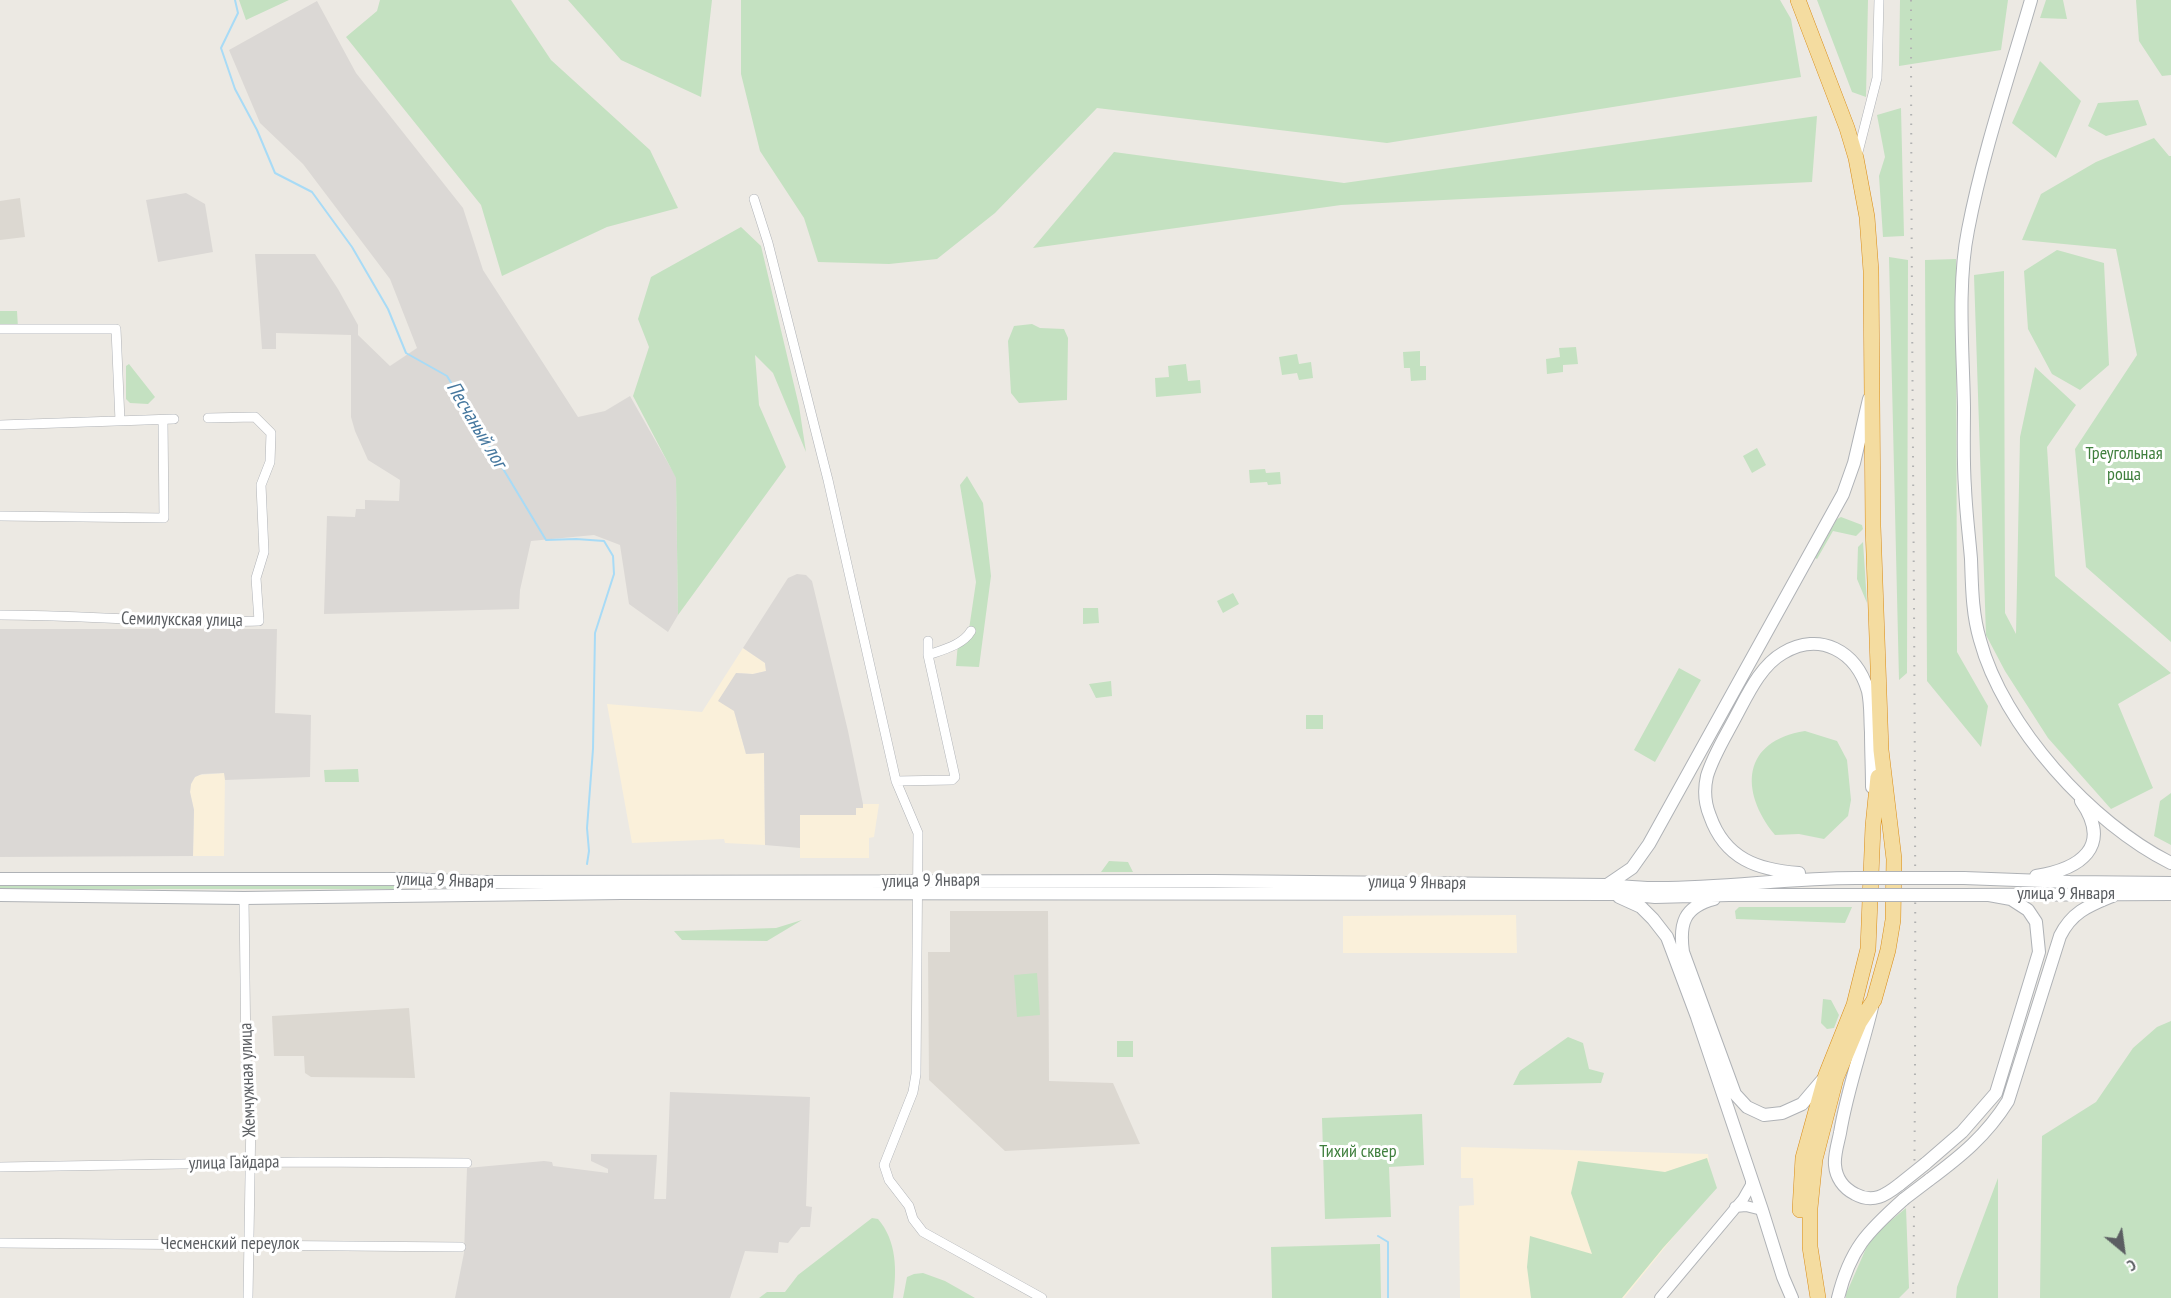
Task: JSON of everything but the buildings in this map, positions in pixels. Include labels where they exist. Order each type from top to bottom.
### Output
[{"type":"highway","points":[[1798,0],[1836,95],[1856,158],[1865,202],[1869,245],[1873,526],[1881,750],[1894,859],[1893,920],[1888,950],[1874,1000],[1859,1023],[1836,1078],[1815,1159],[1810,1208],[1810,1247],[1818,1298]]},
{"type":"highway","points":[[1807,1298],[1801,1255],[1800,1209],[1803,1158],[1826,1075],[1854,1005],[1868,949],[1873,826],[1881,750]]},
{"type":"main road","points":[[2031,0],[1974,200],[1963,264],[1965,486],[1976,623],[1984,657],[1999,689],[2015,717],[2043,756],[2126,835],[2171,863]]},
{"type":"main road","points":[[1792,1298],[1667,937],[1641,907],[1606,890],[1632,868],[1649,844],[1843,494],[1854,463],[1864,415],[1872,392]]},
{"type":"main road","points":[[1848,878],[1834,873],[1774,871],[1747,861],[1730,850],[1720,839],[1708,811],[1705,792],[1707,778],[1719,748],[1760,676],[1782,653],[1799,645],[1813,643],[1839,650],[1849,657],[1863,678],[1871,708],[1873,826]]},
{"type":"main road","points":[[2010,880],[2062,871],[2078,863],[2092,845],[2094,833],[2089,813],[2058,772]]},
{"type":"main road","name":"улица 9 Января","points":[[0,895],[244,898],[1214,881],[1606,890],[1848,878],[2171,883]]},
{"type":"main road","name":"улица 9 Января","points":[[0,879],[819,888]]},
{"type":"main road","name":"улица 9 Января","points":[[1606,890],[1654,897],[2171,894]]},
{"type":"main road","points":[[1838,1298],[1842,1278],[1867,1233],[1904,1199],[1975,1144],[1994,1122],[2007,1101],[2060,936],[2067,923],[2076,914],[2091,904],[2116,894]]},
{"type":"main road","points":[[1730,895],[1695,905],[1685,918],[1681,936],[1683,952],[1735,1094],[1747,1107],[1764,1115],[1782,1113],[1802,1104],[1826,1075]]},
{"type":"main road","points":[[1874,1000],[1846,1098],[1835,1163],[1838,1176],[1844,1186],[1855,1195],[1871,1200],[1884,1196],[1925,1164],[1962,1132],[1996,1093],[2039,952],[2036,922],[2028,910],[2011,899],[1989,895]]},
{"type":"street","points":[[1856,158],[1877,78],[1879,0]]},
{"type":"street","points":[[754,199],[768,243],[828,480],[896,781],[918,833],[916,1074],[913,1092],[885,1166],[889,1180],[909,1206],[913,1219],[923,1232],[1042,1298]]},
{"type":"street","points":[[0,329],[116,329],[120,421]]},
{"type":"street","name":"Семилукская улица","points":[[0,615],[51,615],[202,623],[259,621],[256,578],[264,552],[261,485],[270,462],[271,433],[255,417],[208,418]]},
{"type":"street","points":[[0,425],[174,419]]},
{"type":"street","points":[[0,516],[164,518],[163,420]]},
{"type":"street","points":[[928,655],[958,643],[971,631]]},
{"type":"street","points":[[896,781],[952,780],[955,777],[928,655],[928,641]]},
{"type":"street","name":"Жемчужная улица","points":[[244,898],[246,1059],[250,1115],[248,1298]]},
{"type":"street","name":"улица Гайдара","points":[[0,1167],[250,1163],[467,1163]]},
{"type":"street","points":[[1660,1298],[1748,1191],[1751,1177]]},
{"type":"street","points":[[1735,1208],[1746,1206],[1762,1210]]},
{"type":"street","name":"Чесменский переулок","points":[[0,1243],[460,1247]]},
{"type":"shaded area","points":[[317,1],[356,73],[463,208],[483,270],[578,417],[605,411],[630,396],[676,477],[678,615],[668,632],[629,604],[620,545],[594,535],[531,541],[520,590],[519,609],[324,614],[327,516],[355,517],[356,509],[365,509],[365,500],[399,501],[400,480],[368,460],[355,431],[351,417],[351,335],[276,333],[276,349],[262,349],[255,254],[315,254],[358,325],[358,335],[390,366],[417,348],[390,279],[303,164],[260,123],[229,50]]},
{"type":"shaded area","points":[[186,193],[205,204],[213,252],[158,262],[146,200]]},
{"type":"shaded area","points":[[20,198],[25,237],[0,240],[0,201]]},
{"type":"shaded area","points":[[797,574],[806,575],[812,581],[863,804],[863,808],[856,808],[856,815],[800,815],[800,848],[765,845],[764,753],[746,754],[734,711],[718,701],[736,673],[753,674],[766,671],[765,663],[743,648],[788,578]]},
{"type":"shaded area","points":[[0,629],[277,629],[275,713],[311,715],[310,777],[225,780],[224,773],[202,774],[195,777],[190,792],[194,810],[193,856],[0,857]]},
{"type":"shaded area","points":[[743,648],[765,663],[766,671],[753,674],[736,673],[734,711],[746,754],[764,753],[765,845],[725,843],[724,839],[632,843],[607,704],[702,712]]},
{"type":"shaded area","points":[[225,773],[224,856],[193,856],[194,810],[190,792],[191,784],[199,775]]},
{"type":"shaded area","points":[[863,804],[879,804],[874,837],[869,838],[869,858],[800,858],[800,815],[855,815],[856,808],[863,808]]},
{"type":"shaded area","points":[[950,911],[1048,911],[1049,1081],[1113,1083],[1140,1144],[1005,1151],[929,1080],[928,952],[950,952]]},
{"type":"shaded area","points":[[1516,915],[1517,953],[1343,953],[1343,916]]},
{"type":"shaded area","points":[[409,1008],[415,1078],[311,1077],[305,1073],[304,1056],[274,1056],[272,1016]]},
{"type":"shaded area","points":[[670,1092],[810,1097],[806,1206],[812,1207],[810,1227],[801,1227],[788,1243],[779,1242],[778,1253],[745,1251],[730,1298],[455,1298],[464,1253],[467,1168],[544,1161],[552,1162],[553,1166],[608,1173],[608,1169],[591,1161],[591,1154],[657,1155],[654,1199],[666,1199]]},
{"type":"shaded area","points":[[1461,1147],[1708,1154],[1712,1189],[1624,1298],[1460,1298],[1459,1206],[1474,1205],[1473,1178],[1461,1178]]},
{"type":"green space","points":[[239,0],[289,0],[246,20]]},
{"type":"green space","points":[[380,0],[511,0],[551,60],[650,150],[678,208],[607,227],[502,276],[481,205],[346,37],[377,11]]},
{"type":"green space","points":[[568,0],[712,0],[701,97],[621,60]]},
{"type":"green space","points":[[741,0],[1780,0],[1791,19],[1801,77],[1387,143],[1097,108],[995,213],[937,259],[889,264],[818,262],[804,218],[760,151],[741,74]]},
{"type":"green space","points":[[1817,0],[1868,0],[1866,97],[1852,92]]},
{"type":"green space","points":[[1900,0],[2008,0],[2001,50],[1899,66]]},
{"type":"green space","points":[[2046,0],[2063,0],[2067,19],[2040,18]]},
{"type":"green space","points":[[2136,0],[2171,0],[2171,75],[2162,76],[2139,41]]},
{"type":"green space","points":[[2040,61],[2081,101],[2056,158],[2012,123]]},
{"type":"green space","points":[[2138,100],[2147,125],[2106,136],[2088,126],[2098,103]]},
{"type":"green space","points":[[1901,108],[1904,236],[1883,237],[1879,176],[1885,157],[1877,115]]},
{"type":"green space","points":[[1817,116],[1812,182],[1341,205],[1033,248],[1114,152],[1344,183]]},
{"type":"green space","name":"Треугольная роща","points":[[2154,138],[2171,156],[2171,642],[2086,567],[2075,449],[2137,355],[2116,249],[2022,240],[2041,194],[2096,162]]},
{"type":"green space","points":[[741,227],[761,246],[799,406],[806,452],[773,373],[755,355],[759,405],[786,467],[678,615],[676,478],[633,396],[649,347],[638,319],[651,277]]},
{"type":"green space","points":[[2057,250],[2104,263],[2109,365],[2080,390],[2052,374],[2028,329],[2024,271]]},
{"type":"green space","points":[[1889,257],[1908,260],[1907,673],[1899,680]]},
{"type":"green space","points":[[1956,259],[1957,652],[1988,706],[1981,747],[1927,681],[1925,260]]},
{"type":"green space","points":[[2004,271],[2005,613],[2016,634],[2020,437],[2035,367],[2076,405],[2047,447],[2055,576],[2171,673],[2118,704],[2153,788],[2111,809],[2048,738],[2005,671],[1986,635],[1974,275]]},
{"type":"green space","points":[[0,311],[17,311],[18,328],[0,329]]},
{"type":"green space","points":[[1032,324],[1040,328],[1064,329],[1068,338],[1067,400],[1019,403],[1011,393],[1008,341],[1014,326]]},
{"type":"green space","points":[[1576,347],[1578,364],[1563,365],[1563,372],[1547,374],[1546,359],[1560,357],[1559,348]]},
{"type":"green space","points":[[1420,351],[1420,366],[1426,366],[1426,380],[1411,381],[1410,368],[1404,368],[1403,352]]},
{"type":"green space","points":[[1297,354],[1299,364],[1311,362],[1313,378],[1299,380],[1297,373],[1282,375],[1279,357]]},
{"type":"green space","points":[[129,364],[155,397],[148,404],[130,403],[126,399],[126,366]]},
{"type":"green space","points":[[1186,364],[1188,381],[1200,380],[1201,393],[1156,397],[1155,378],[1169,377],[1168,366]]},
{"type":"green space","points":[[1757,448],[1766,465],[1752,473],[1743,456]]},
{"type":"green space","points":[[1265,469],[1266,473],[1280,472],[1281,484],[1250,483],[1249,470]]},
{"type":"green space","points":[[967,476],[983,503],[991,576],[979,667],[956,666],[958,643],[968,636],[976,582],[960,485]]},
{"type":"green space","points":[[1841,517],[1862,525],[1863,529],[1856,536],[1833,531],[1817,559],[1815,558],[1837,519]]},
{"type":"green space","points":[[1863,542],[1867,603],[1857,579],[1858,547]]},
{"type":"green space","points":[[1233,593],[1239,604],[1223,613],[1217,601]]},
{"type":"green space","points":[[1083,608],[1098,608],[1099,623],[1083,624]]},
{"type":"green space","points":[[1679,668],[1701,680],[1655,762],[1634,750]]},
{"type":"green space","points":[[1111,681],[1112,696],[1096,698],[1089,684]]},
{"type":"green space","points":[[1306,715],[1323,715],[1323,729],[1306,729]]},
{"type":"green space","points":[[1805,731],[1837,741],[1847,760],[1851,800],[1848,816],[1824,839],[1799,834],[1775,835],[1763,818],[1752,785],[1753,770],[1758,757],[1769,745],[1784,737]]},
{"type":"green space","points":[[358,769],[359,782],[325,782],[324,770]]},
{"type":"green space","points":[[2171,793],[2171,845],[2154,836],[2160,801]]},
{"type":"green space","points":[[1109,861],[1128,862],[1133,872],[1101,872]]},
{"type":"green space","points":[[0,885],[396,886],[396,889],[0,889]]},
{"type":"green space","points":[[1739,907],[1852,907],[1845,923],[1736,919],[1735,911]]},
{"type":"green space","points":[[802,920],[767,941],[682,940],[674,931],[776,928]]},
{"type":"green space","points":[[1037,973],[1040,1015],[1017,1017],[1014,975]]},
{"type":"green space","points":[[1823,999],[1831,1000],[1839,1015],[1834,1028],[1827,1029],[1821,1023]]},
{"type":"green space","points":[[2171,1021],[2171,1298],[2040,1298],[2042,1136],[2096,1102],[2133,1048],[2157,1027]]},
{"type":"green space","points":[[1568,1037],[1583,1043],[1589,1069],[1604,1073],[1601,1083],[1513,1085],[1520,1071]]},
{"type":"green space","points":[[1117,1041],[1133,1041],[1133,1057],[1117,1057]]},
{"type":"green space","name":"Тихий сквер","points":[[1422,1114],[1424,1165],[1389,1167],[1391,1217],[1325,1219],[1322,1118]]},
{"type":"green space","points":[[1707,1158],[1717,1188],[1622,1298],[1531,1298],[1527,1267],[1530,1236],[1592,1254],[1571,1193],[1578,1161],[1665,1172]]},
{"type":"green space","points":[[1998,1178],[1998,1298],[1956,1298],[1957,1287]]},
{"type":"green space","points":[[1906,1208],[1909,1288],[1899,1298],[1846,1298],[1871,1237]]},
{"type":"green space","points":[[872,1218],[878,1219],[892,1247],[895,1267],[893,1298],[759,1298],[767,1292],[785,1292],[798,1275]]},
{"type":"green space","points":[[1380,1244],[1381,1298],[1272,1298],[1271,1247]]},
{"type":"green space","points":[[923,1273],[945,1281],[975,1298],[903,1298],[907,1277]]},
{"type":"waterway","name":"Песчаный лог","points":[[235,0],[238,13],[221,48],[235,89],[257,130],[275,173],[312,192],[352,247],[388,309],[406,353],[447,376],[546,540],[604,541],[613,556],[614,574],[595,633],[593,749],[587,828],[589,851],[587,864]]},
{"type":"waterway","points":[[1378,1236],[1388,1242],[1388,1298]]},
{"type":"railway","points":[[1911,0],[1915,811],[1913,1298]]}]
